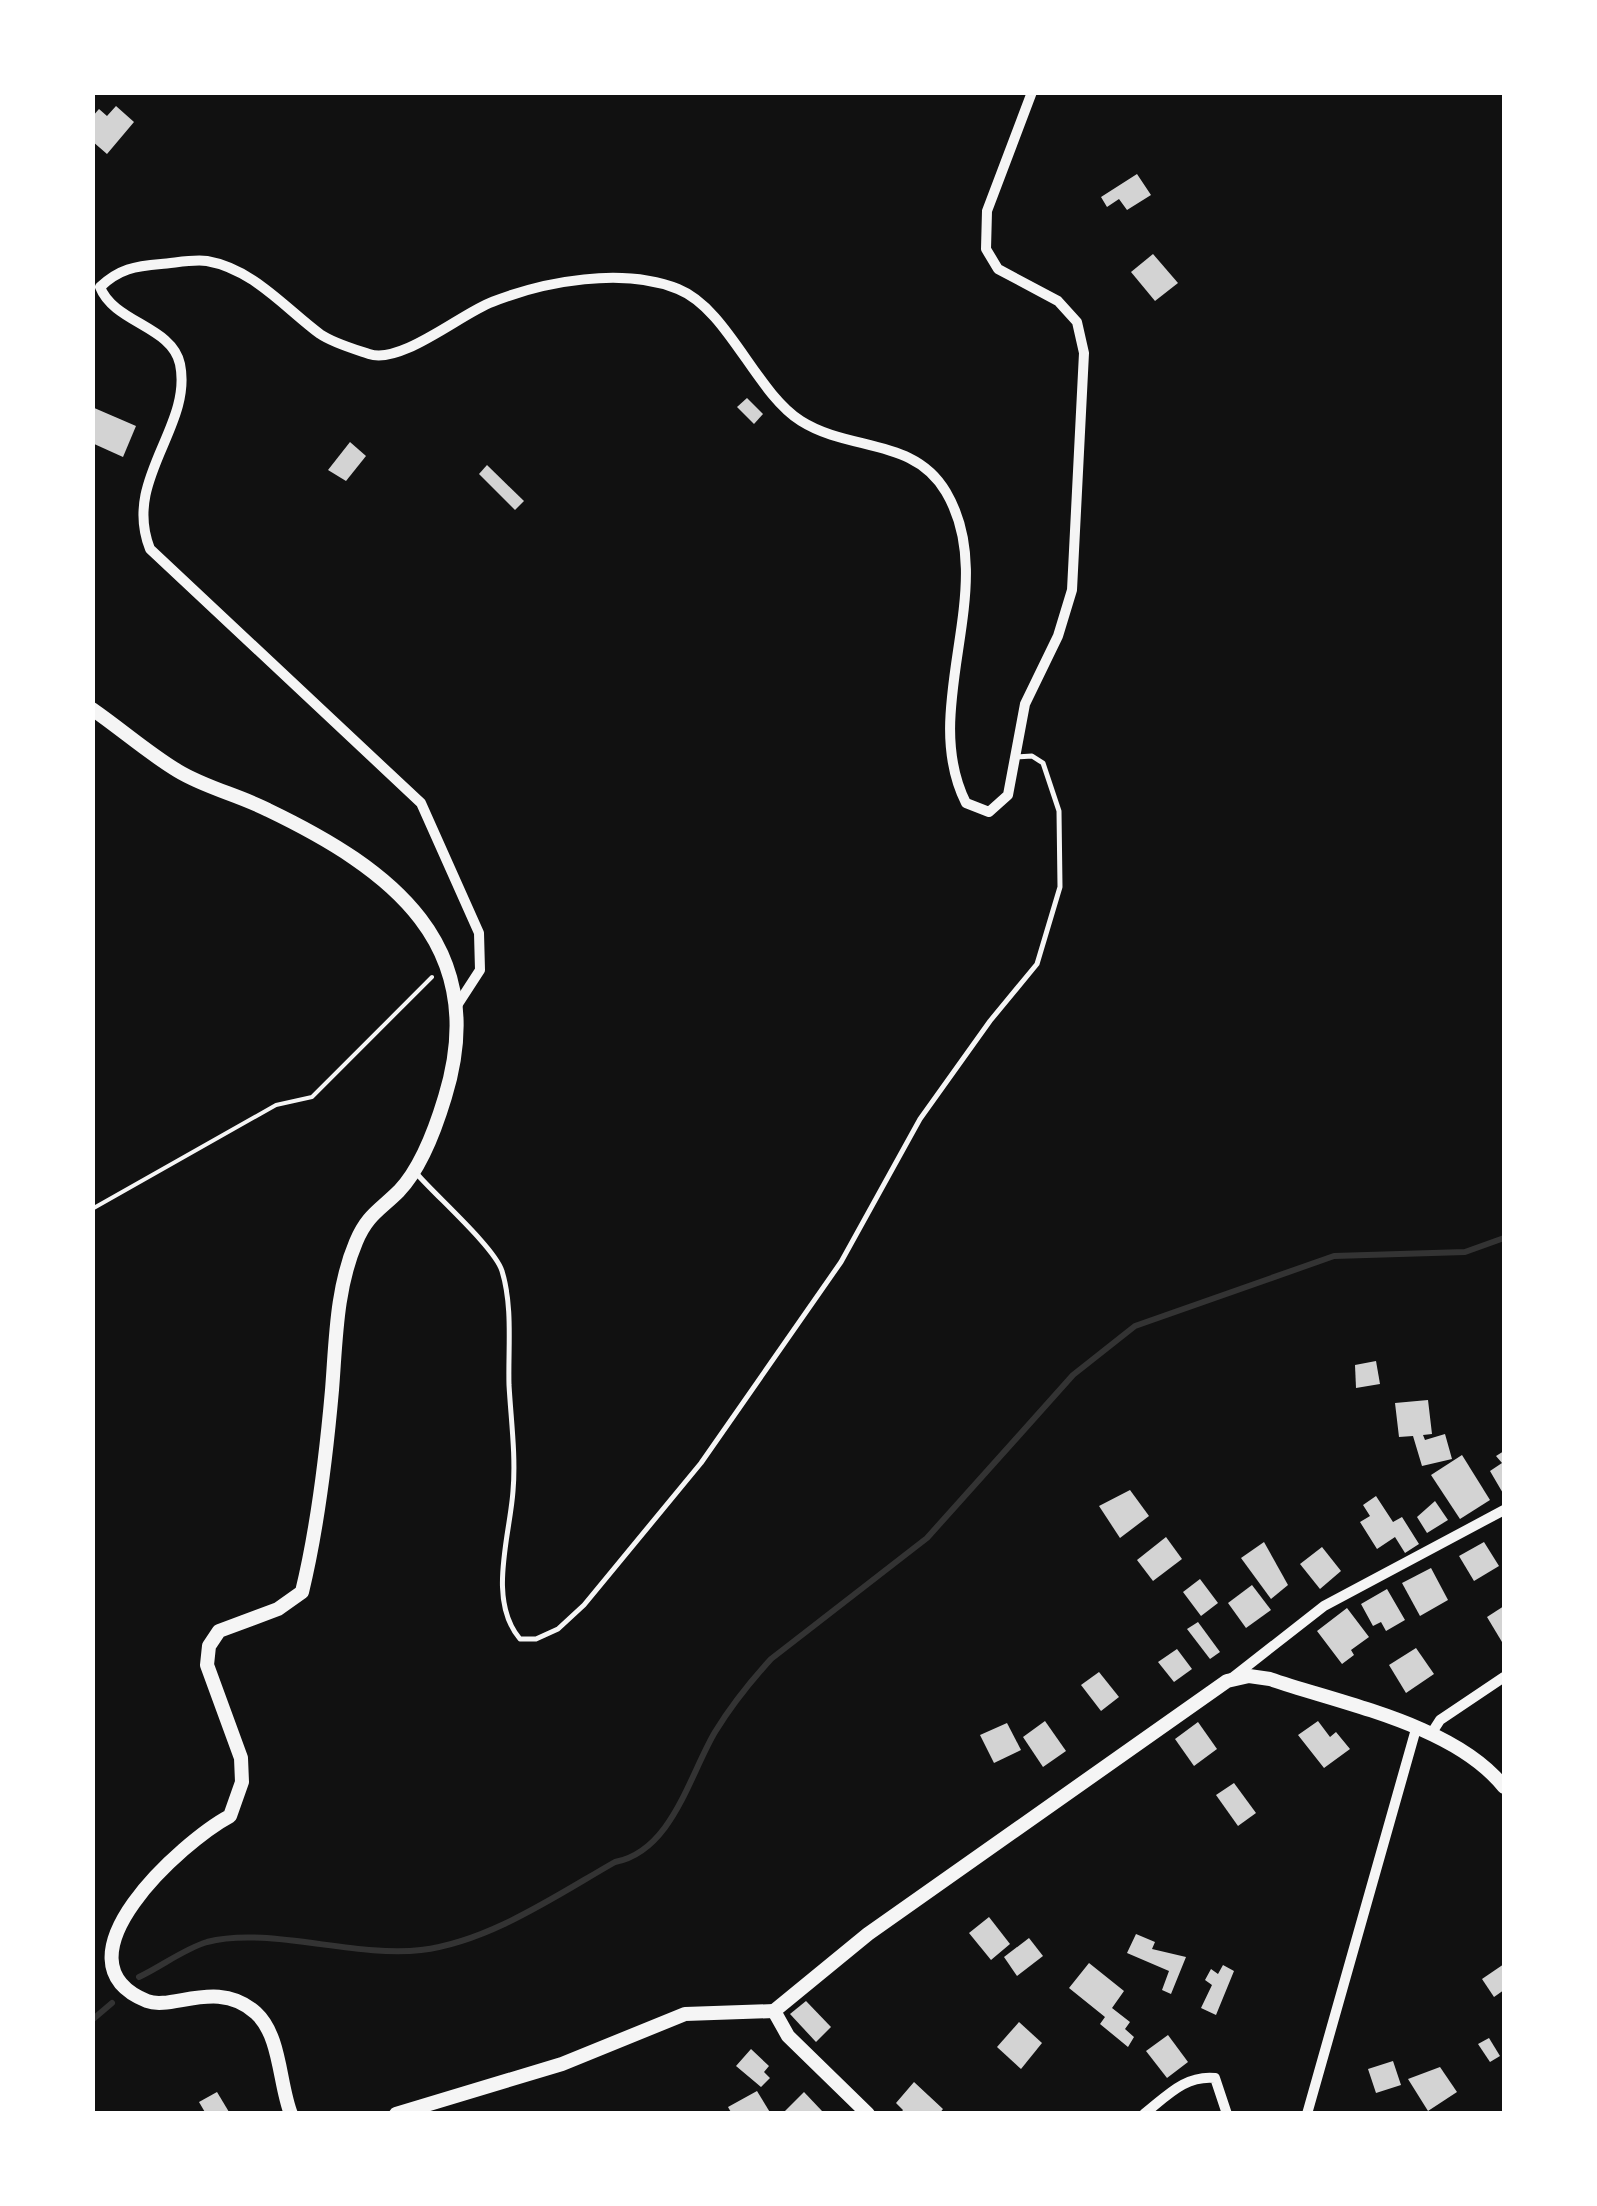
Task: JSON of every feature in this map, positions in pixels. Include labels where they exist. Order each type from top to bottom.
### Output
[{"type":"street","points":[[456,1007],[480,970],[479,932],[420,803],[150,549],[141,527],[142,499],[183,382],[179,358],[158,336],[107,305],[100,286],[116,272],[206,261],[261,284],[324,337],[376,356],[414,345],[491,302],[569,280],[646,282],[681,290],[714,320],[799,420],[852,442],[903,452],[928,467],[948,494],[966,564],[950,718],[954,778],[966,803],[990,812],[1008,795],[1025,704],[1058,636],[1072,590],[1084,353],[1077,322],[1058,301],[998,269],[986,249],[988,211],[1032,92]]},
{"type":"street","points":[[92,709],[178,771],[263,807],[375,869],[434,934],[448,968],[456,1007],[456,1046],[446,1095],[430,1140],[400,1190],[375,1208],[356,1242],[338,1307],[327,1444],[302,1592],[278,1609],[218,1631],[209,1646],[207,1665],[240,1758],[242,1782],[230,1816],[200,1832],[144,1889],[123,1919],[111,1949],[113,1973],[132,1993],[152,2004],[207,1994],[256,2012],[268,2031],[291,2114]]},
{"type":"street","points":[[396,2114],[562,2064],[685,2014],[774,2011],[868,1934],[1228,1681],[1324,1606],[1504,1510]]},
{"type":"street","points":[[1228,1681],[1248,1676],[1270,1679],[1424,1732],[1475,1758],[1504,1787]]},
{"type":"street","points":[[1308,2114],[1424,1732],[1504,1677]]},
{"type":"street","points":[[774,2011],[788,2036],[868,2114]]},
{"type":"street","points":[[1144,2114],[1188,2080],[1203,2077],[1215,2078],[1228,2114]]},
{"type":"lane","points":[[412,1168],[502,1269],[509,1324],[513,1445],[513,1493],[503,1544],[506,1604],[510,1627],[520,1639],[536,1639],[558,1629],[584,1604],[701,1462],[841,1262],[920,1119],[990,1021],[1037,964],[1060,887],[1059,811],[1042,763],[1032,756],[1016,757]]},
{"type":"path","points":[[92,1209],[276,1105],[312,1097],[436,973]]},
{"type":"building","points":[[116,106],[134,122],[107,154],[92,141],[92,117],[99,109],[107,116]]},
{"type":"building","points":[[1137,174],[1151,195],[1127,210],[1119,199],[1107,207],[1101,197]]},
{"type":"building","points":[[1153,254],[1178,283],[1155,301],[1131,272]]},
{"type":"building","points":[[747,398],[763,414],[754,424],[737,407]]},
{"type":"building","points":[[92,407],[136,426],[123,457],[92,443]]},
{"type":"building","points":[[350,442],[366,456],[346,481],[328,470]]},
{"type":"building","points":[[487,465],[524,501],[515,510],[479,474]]},
{"type":"building","points":[[1376,1361],[1380,1384],[1356,1388],[1355,1365]]},
{"type":"building","points":[[1428,1400],[1432,1434],[1423,1435],[1425,1440],[1445,1434],[1452,1459],[1422,1466],[1413,1436],[1399,1437],[1395,1403]]},
{"type":"building","points":[[1504,1451],[1504,1495],[1490,1471],[1502,1463],[1496,1456]]},
{"type":"building","points":[[1462,1455],[1490,1500],[1460,1519],[1431,1475]]},
{"type":"building","points":[[1130,1490],[1149,1516],[1120,1538],[1099,1506]]},
{"type":"building","points":[[1376,1496],[1393,1522],[1402,1517],[1419,1544],[1405,1553],[1395,1537],[1377,1549],[1360,1522],[1370,1516],[1363,1505]]},
{"type":"building","points":[[1435,1501],[1448,1520],[1427,1533],[1417,1517]]},
{"type":"building","points":[[1166,1537],[1182,1559],[1153,1581],[1137,1560]]},
{"type":"building","points":[[1264,1542],[1288,1585],[1271,1599],[1241,1558]]},
{"type":"building","points":[[1484,1542],[1499,1566],[1474,1581],[1459,1556]]},
{"type":"building","points":[[1322,1547],[1341,1571],[1320,1589],[1300,1564]]},
{"type":"building","points":[[1431,1568],[1448,1600],[1420,1616],[1402,1583]]},
{"type":"building","points":[[1200,1579],[1218,1603],[1201,1616],[1183,1592]]},
{"type":"building","points":[[1252,1585],[1271,1610],[1246,1628],[1228,1603]]},
{"type":"building","points":[[1387,1589],[1405,1620],[1386,1631],[1381,1622],[1373,1626],[1361,1604]]},
{"type":"building","points":[[1504,1606],[1504,1640],[1502,1642],[1487,1617]]},
{"type":"building","points":[[1347,1608],[1369,1637],[1351,1650],[1354,1655],[1342,1664],[1317,1631]]},
{"type":"building","points":[[1198,1622],[1220,1652],[1210,1659],[1187,1629]]},
{"type":"building","points":[[1416,1648],[1434,1674],[1406,1693],[1389,1665]]},
{"type":"building","points":[[1177,1649],[1192,1669],[1174,1682],[1158,1662]]},
{"type":"building","points":[[1099,1672],[1119,1697],[1101,1711],[1081,1685]]},
{"type":"building","points":[[1045,1721],[1066,1751],[1043,1767],[1023,1737]]},
{"type":"building","points":[[1318,1721],[1330,1737],[1336,1732],[1350,1749],[1324,1768],[1298,1735]]},
{"type":"building","points":[[1198,1722],[1217,1749],[1194,1766],[1175,1739]]},
{"type":"building","points":[[1007,1723],[1021,1750],[994,1763],[980,1735]]},
{"type":"building","points":[[1234,1783],[1256,1813],[1238,1826],[1216,1795]]},
{"type":"building","points":[[989,1917],[1010,1944],[991,1960],[969,1933]]},
{"type":"building","points":[[1136,1934],[1155,1942],[1152,1949],[1186,1957],[1171,1994],[1162,1990],[1169,1971],[1127,1953]]},
{"type":"building","points":[[1029,1938],[1043,1956],[1017,1976],[1004,1957]]},
{"type":"building","points":[[1089,1963],[1124,1991],[1112,2008],[1130,2022],[1125,2029],[1134,2037],[1128,2047],[1100,2024],[1105,2017],[1069,1988]]},
{"type":"building","points":[[1504,1964],[1504,1990],[1494,1997],[1482,1979]]},
{"type":"building","points":[[1223,1965],[1234,1971],[1216,2015],[1201,2008],[1212,1985],[1205,1980],[1211,1969],[1218,1974]]},
{"type":"building","points":[[806,2001],[831,2027],[816,2042],[790,2014]]},
{"type":"building","points":[[1019,2022],[1042,2043],[1021,2069],[997,2047]]},
{"type":"building","points":[[1168,2035],[1188,2062],[1167,2078],[1146,2051]]},
{"type":"building","points":[[1489,2038],[1500,2056],[1490,2062],[1478,2044]]},
{"type":"building","points":[[751,2049],[769,2066],[764,2072],[770,2078],[761,2087],[736,2066]]},
{"type":"building","points":[[1393,2061],[1401,2085],[1376,2093],[1368,2069]]},
{"type":"building","points":[[1440,2067],[1457,2092],[1428,2111],[1408,2079]]},
{"type":"building","points":[[914,2082],[943,2109],[939,2114],[900,2114],[903,2110],[896,2103]]},
{"type":"building","points":[[757,2091],[771,2114],[732,2114],[728,2107]]},
{"type":"building","points":[[217,2092],[229,2112],[206,2114],[199,2102]]},
{"type":"building","points":[[804,2092],[822,2111],[819,2114],[782,2114]]},
{"type":"waterway","points":[[139,1977],[198,1945],[231,1938],[395,1951],[446,1945],[497,1927],[615,1862],[635,1855],[665,1828],[715,1732],[771,1659],[927,1538],[1073,1375],[1135,1326],[1334,1256],[1465,1252],[1504,1238]]},
{"type":"waterway","points":[[92,2020],[112,2003]]}]
